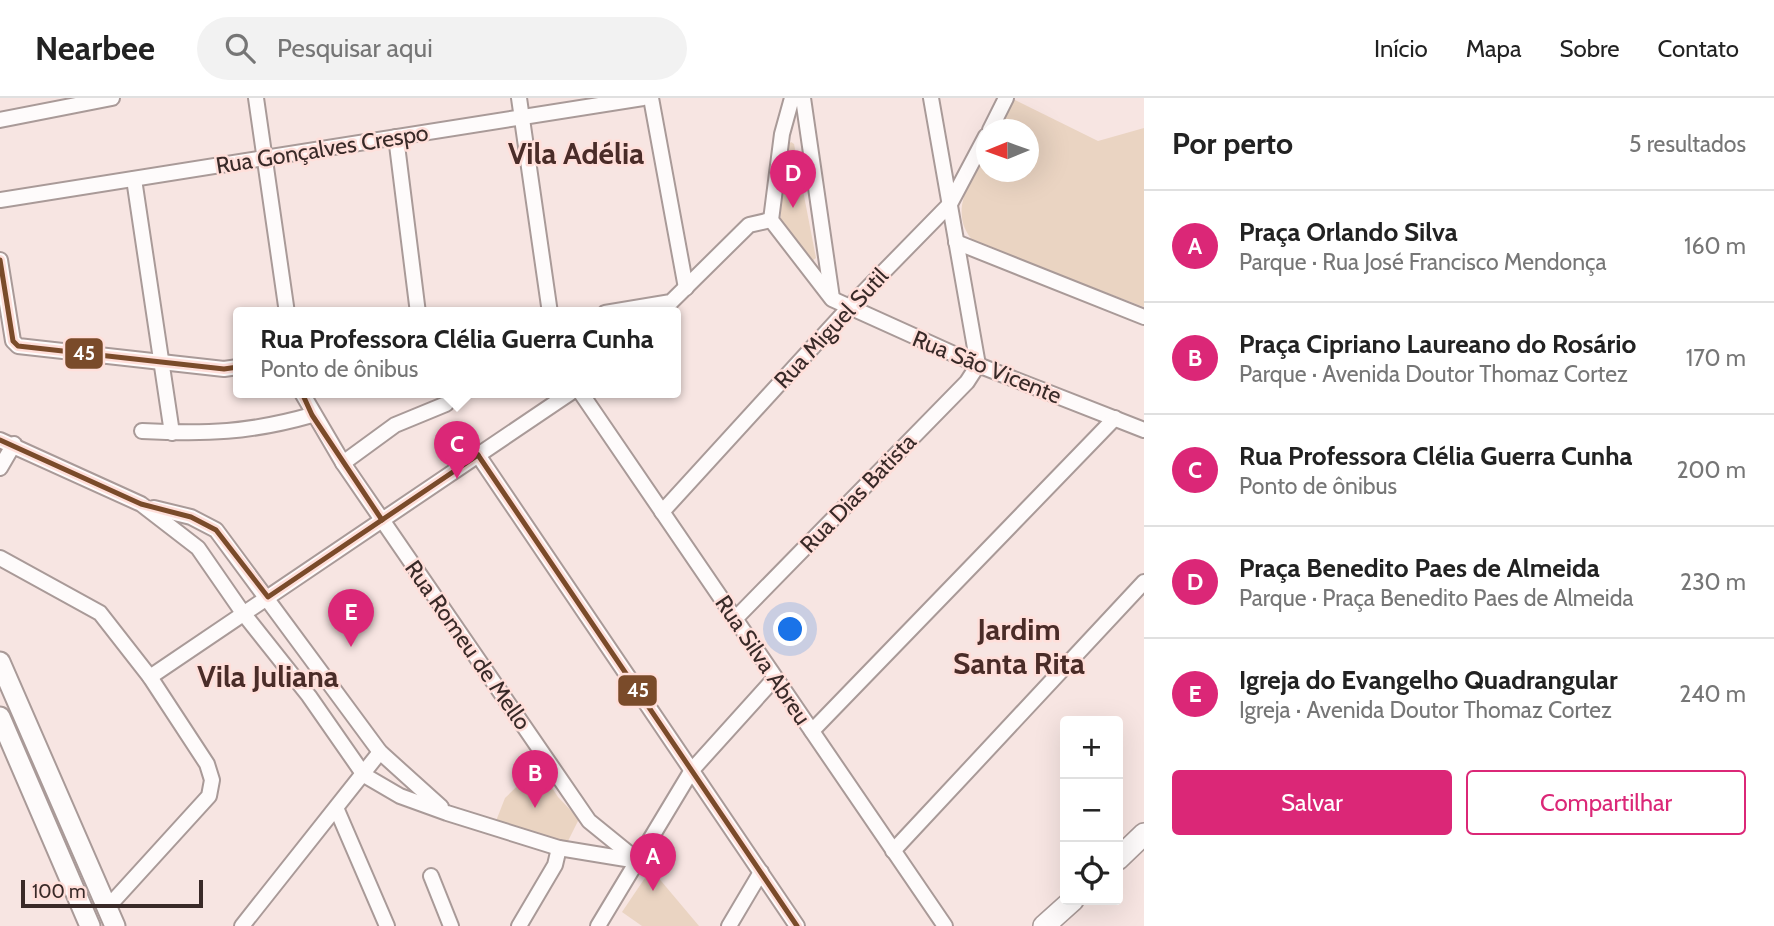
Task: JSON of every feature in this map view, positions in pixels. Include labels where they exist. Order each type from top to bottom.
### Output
[{"type":"main road","points":[[0,662],[111,917]]},
{"type":"main road","points":[[0,717],[90,926]]},
{"type":"main road","points":[[1123,854],[1144,834]]},
{"type":"main road","points":[[1044,926],[1067,905]]},
{"type":"street","points":[[0,120],[112,98]]},
{"type":"street","points":[[256,98],[267,158],[286,307]]},
{"type":"street","points":[[519,98],[549,307]]},
{"type":"street","name":"Rua Gonçalves Crespo","points":[[0,200],[643,98]]},
{"type":"street","points":[[651,98],[685,288]]},
{"type":"street","points":[[792,98],[782,134],[771,220],[832,299]]},
{"type":"street","points":[[803,98],[832,299]]},
{"type":"street","points":[[931,98],[978,365]]},
{"type":"street","points":[[996,119],[1006,98]]},
{"type":"street","points":[[782,134],[808,136]]},
{"type":"street","points":[[396,137],[417,307]]},
{"type":"street","name":"Rua Miguel Sutil","points":[[662,512],[849,308],[950,204],[976,155]]},
{"type":"street","points":[[134,179],[172,433]]},
{"type":"street","points":[[641,307],[671,302],[749,225],[771,220]]},
{"type":"street","points":[[956,242],[1144,317]]},
{"type":"street","points":[[0,260],[15,344],[224,369],[233,368]]},
{"type":"street","points":[[809,271],[819,275],[827,263]]},
{"type":"street","name":"Rua São Vicente","points":[[832,299],[978,365],[1144,430]]},
{"type":"street","name":"Rua Dias Batista","points":[[735,620],[967,382],[978,365]]},
{"type":"street","name":"Rua Romeu de Mello","points":[[304,398],[343,463],[589,821],[638,861]]},
{"type":"street","points":[[150,677],[562,398]]},
{"type":"street","name":"Rua Silva Abreu","points":[[584,398],[945,926]]},
{"type":"street","points":[[343,463],[394,425],[446,404]]},
{"type":"street","points":[[142,431],[228,433],[266,428],[312,415]]},
{"type":"street","points":[[812,731],[1115,418]]},
{"type":"street","points":[[0,468],[7,442],[141,505],[191,517],[216,530],[380,752],[447,813]]},
{"type":"street","points":[[478,455],[797,926]]},
{"type":"street","points":[[141,505],[198,548],[243,613],[309,696],[365,775],[400,796],[447,813],[559,848],[638,861]]},
{"type":"street","points":[[1,560],[100,613],[150,677],[207,764],[212,780],[209,796],[111,917]]},
{"type":"street","points":[[893,851],[1144,582]]},
{"type":"street","points":[[598,926],[692,770],[775,678]]},
{"type":"street","points":[[243,926],[365,775],[380,752]]},
{"type":"street","points":[[337,810],[387,926]]},
{"type":"street","points":[[519,926],[555,865],[559,848]]},
{"type":"street","points":[[729,926],[761,872]]},
{"type":"street","points":[[431,876],[451,926]]},
{"type":"shaded area","points":[[1013,99],[1098,141],[1144,128],[1144,307],[975,243],[962,220],[962,209],[968,185],[976,169],[976,182],[1039,182],[1039,119],[1002,119]]},
{"type":"shaded area","points":[[791,142],[794,144],[816,258],[811,262],[780,224],[786,146]]},
{"type":"shaded area","points":[[538,766],[558,797],[579,819],[568,841],[558,843],[496,821],[505,798]]},
{"type":"shaded area","points":[[651,869],[699,926],[642,926],[622,912]]},
{"type":"transit line","name":"45","points":[[0,260],[13,341],[18,346],[224,369],[233,368]]},
{"type":"transit line","name":"45","points":[[304,398],[312,415],[382,520]]},
{"type":"transit line","name":"45","points":[[0,440],[141,504],[191,517],[216,530],[268,597],[478,455]]},
{"type":"transit line","name":"45","points":[[478,455],[797,926]]},
{"type":"place","name":"Praça Benedito Paes de Almeida","points":[[793,208]]},
{"type":"place","name":"Rua Professora Clélia Guerra Cunha","points":[[457,479]]},
{"type":"place","name":"Igreja do Evangelho Quadrangular","points":[[351,647]]},
{"type":"place","name":"Praça Cipriano Laureano do Rosário","points":[[535,808]]},
{"type":"place","name":"Praça Orlando Silva","points":[[653,891]]},
{"type":"district","name":"Vila Adélia","points":[[576,153]]},
{"type":"district","name":"Jardim Santa Rita","points":[[1019,646]]},
{"type":"district","name":"Vila Juliana","points":[[268,676]]}]
